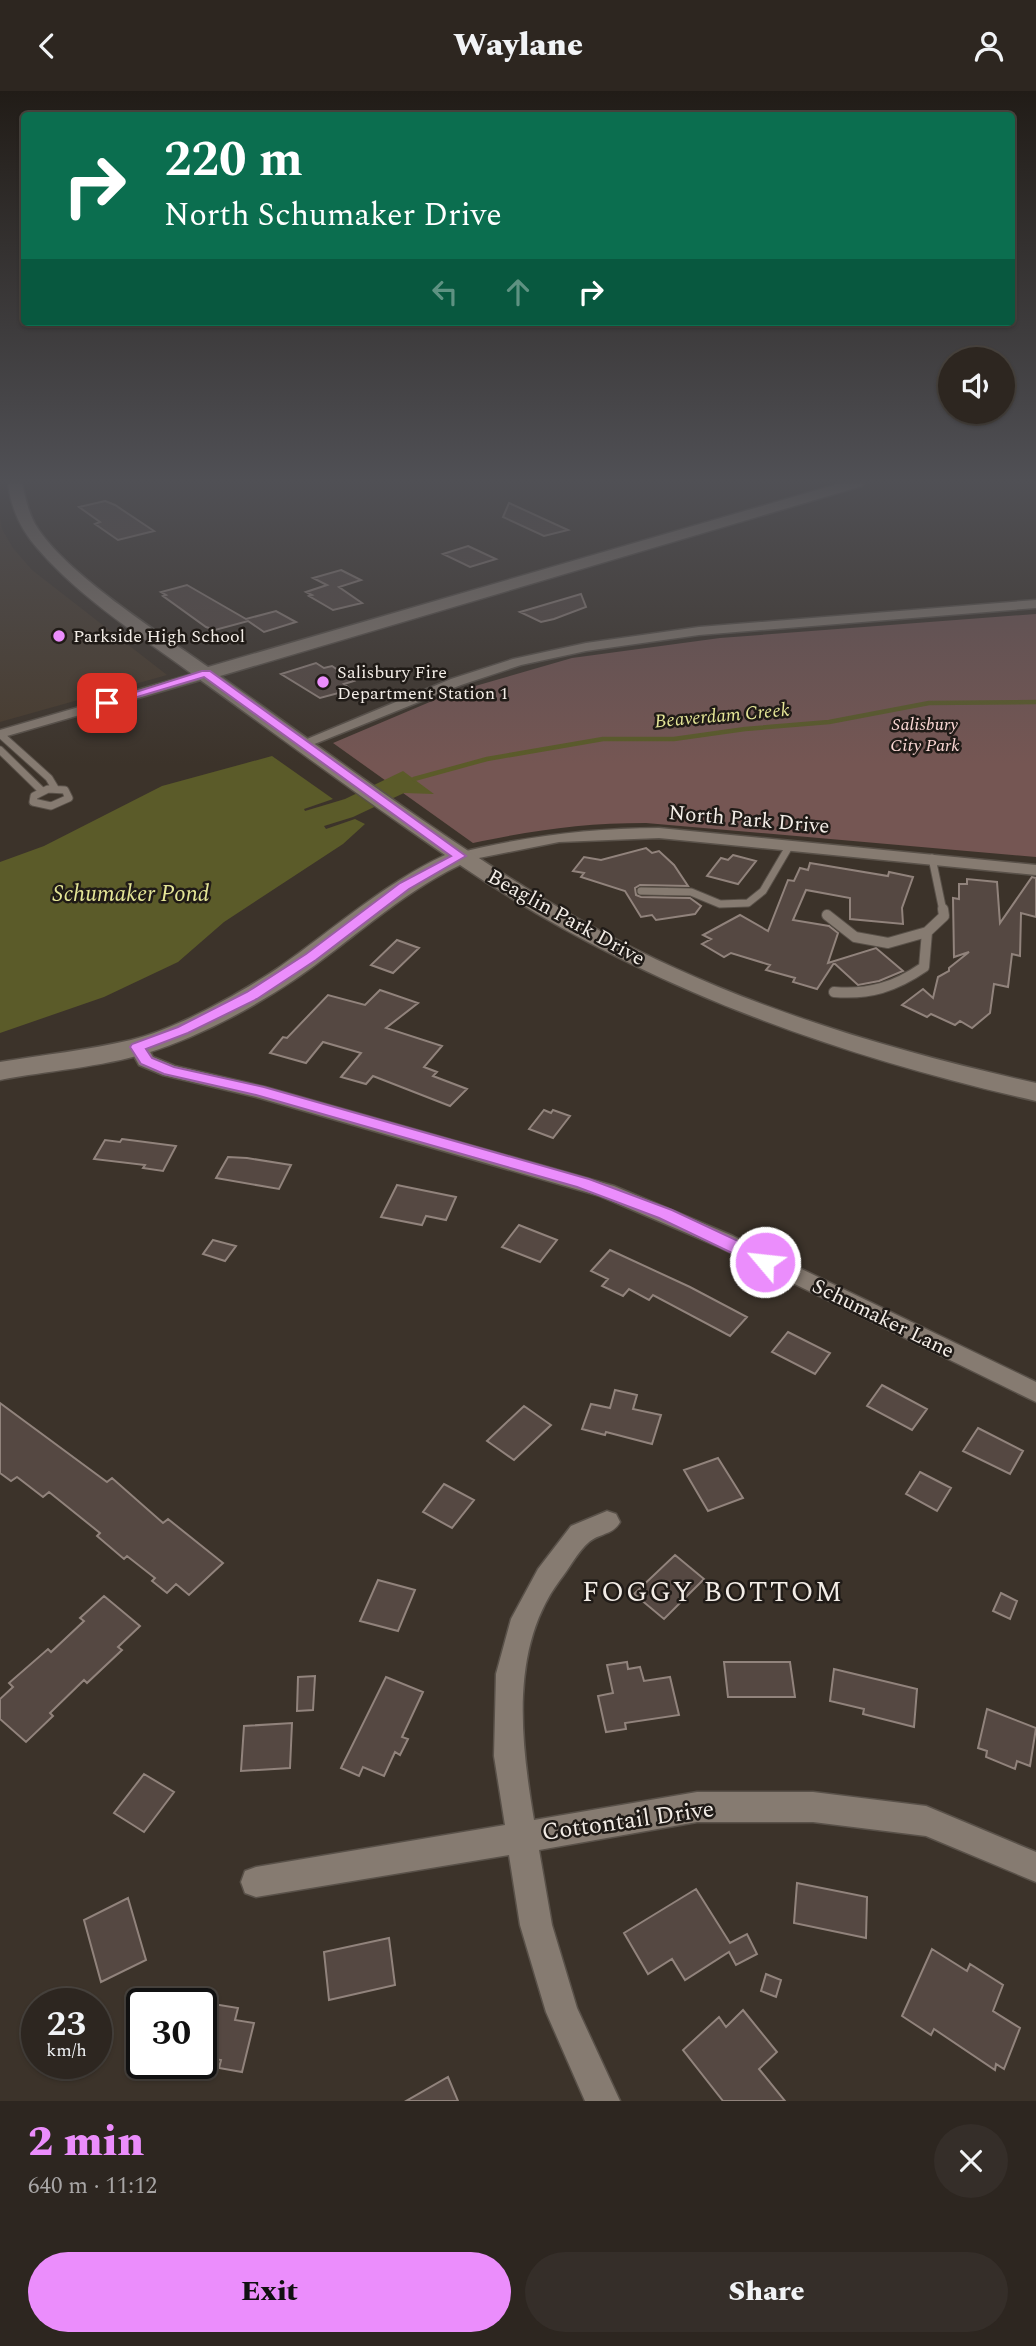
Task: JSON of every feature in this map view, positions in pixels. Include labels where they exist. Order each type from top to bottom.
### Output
[{"type":"main road","name":"Beaglin Park Drive","points":[[78,577],[100,596],[390,807],[460,856],[575,928],[629,955],[781,1019],[901,1058],[1036,1092]]},
{"type":"main road","points":[[206,674],[537,577]]},
{"type":"main road","points":[[0,1071],[138,1047],[183,1030],[252,995],[311,957],[370,909],[409,883],[460,856]]},
{"type":"street","points":[[302,744],[456,682],[517,662],[586,647],[699,631],[1036,604]]},
{"type":"street","points":[[0,734],[206,674]]},
{"type":"street","name":"North Park Drive","points":[[460,856],[528,841],[601,833],[682,834],[1036,870]]},
{"type":"street","name":"Schumaker Lane","points":[[138,1047],[146,1061],[170,1071],[258,1091],[607,1191],[725,1241],[1036,1393]]},
{"type":"street","points":[[603,2101],[562,2012],[536,1926],[524,1836],[509,1756],[510,1674],[525,1619],[547,1577],[580,1534],[607,1522]]},
{"type":"street","name":"Cottontail Drive","points":[[256,1882],[524,1836],[589,1828],[697,1807],[854,1809],[926,1821],[1036,1867]]},
{"type":"lane","points":[[0,734],[49,778],[55,788]]},
{"type":"lane","points":[[0,750],[42,791]]},
{"type":"lane","points":[[55,788],[68,792],[69,798],[57,805],[39,806],[32,799],[42,791],[55,788]]},
{"type":"lane","points":[[641,891],[691,892],[720,904],[748,903],[763,891],[790,845]]},
{"type":"lane","points":[[827,915],[855,937],[888,943],[927,932],[944,916],[932,858]]},
{"type":"lane","points":[[834,992],[865,995],[901,983],[924,967],[927,932]]},
{"type":"shaded area","name":"Parkside High School","points":[[0,577],[41,577],[167,675],[0,722]]},
{"type":"green space","name":"Salisbury City Park","points":[[1036,614],[1036,857],[646,823],[559,828],[473,843],[333,743],[451,693],[572,658],[720,638]]},
{"type":"water","name":"Schumaker Pond","points":[[272,756],[333,799],[304,809],[305,811],[345,799],[403,771],[434,794],[404,793],[353,817],[324,826],[326,829],[355,819],[365,824],[343,844],[224,922],[178,962],[104,997],[0,1033],[0,862],[44,846],[162,786]]},
{"type":"building","points":[[355,577],[361,580],[339,587],[362,603],[333,610],[306,592],[327,585],[313,578]]},
{"type":"building","points":[[187,585],[246,619],[276,611],[296,622],[264,632],[248,621],[215,630],[206,627],[161,592]]},
{"type":"building","points":[[581,594],[586,607],[554,619],[541,622],[520,612]]},
{"type":"building","name":"Salisbury Fire Department Station 1","points":[[316,663],[324,668],[332,666],[354,681],[344,684],[349,688],[344,689],[346,691],[320,698],[281,674]]},
{"type":"building","points":[[646,848],[652,853],[659,851],[674,865],[688,886],[640,885],[635,888],[636,895],[690,898],[701,906],[695,914],[656,920],[652,915],[641,917],[625,891],[581,877],[584,873],[573,871],[584,857],[601,860]]},
{"type":"building","points":[[733,855],[756,861],[738,884],[707,876],[721,858],[728,860]]},
{"type":"building","points":[[810,863],[888,876],[889,872],[913,877],[902,908],[903,924],[850,919],[850,898],[806,890],[793,920],[829,926],[838,933],[828,963],[876,948],[903,971],[879,981],[858,985],[834,963],[817,989],[793,982],[795,978],[766,970],[770,965],[731,953],[724,957],[702,944],[711,939],[703,935],[740,915],[768,931],[788,880],[794,881],[800,868],[808,870]]},
{"type":"building","points":[[1032,877],[1036,878],[1036,917],[1021,913],[1020,956],[1012,954],[1008,987],[994,984],[990,1013],[972,1028],[960,1021],[955,1025],[931,1014],[927,1017],[902,1005],[923,989],[933,998],[938,977],[949,971],[949,968],[969,952],[954,957],[953,898],[959,899],[959,884],[967,884],[967,879],[997,882],[1000,923]]},
{"type":"building","points":[[397,940],[419,948],[393,973],[371,965]]},
{"type":"building","points":[[380,990],[418,1003],[386,1028],[442,1046],[424,1067],[437,1072],[433,1076],[467,1089],[450,1106],[373,1076],[366,1084],[341,1077],[361,1053],[323,1042],[306,1063],[270,1053],[283,1037],[287,1038],[328,995],[365,1005]]},
{"type":"building","points":[[544,1110],[570,1116],[553,1138],[529,1129]]},
{"type":"building","points":[[122,1139],[176,1146],[163,1171],[143,1168],[145,1165],[94,1159],[105,1140],[120,1142]]},
{"type":"building","points":[[228,1157],[291,1165],[279,1189],[216,1178]]},
{"type":"building","points":[[397,1185],[456,1197],[446,1220],[426,1216],[422,1225],[381,1217]]},
{"type":"building","points":[[519,1225],[557,1240],[540,1262],[502,1247]]},
{"type":"building","points":[[213,1240],[236,1246],[225,1261],[203,1254]]},
{"type":"building","points":[[610,1250],[747,1317],[730,1336],[653,1295],[649,1300],[629,1289],[623,1296],[602,1286],[608,1279],[591,1271]]},
{"type":"building","points":[[788,1332],[830,1353],[815,1374],[772,1352]]},
{"type":"building","points":[[882,1385],[927,1409],[912,1430],[867,1406]]},
{"type":"building","points":[[615,1390],[637,1395],[633,1409],[661,1415],[652,1444],[582,1429],[591,1404],[610,1408]]},
{"type":"building","points":[[0,1403],[107,1482],[112,1478],[163,1523],[168,1519],[223,1563],[189,1595],[176,1584],[167,1593],[152,1581],[155,1578],[127,1556],[124,1559],[97,1536],[100,1533],[49,1492],[43,1497],[17,1477],[11,1481],[0,1473]]},
{"type":"building","points":[[524,1406],[551,1425],[514,1460],[487,1441]]},
{"type":"building","points":[[978,1428],[1023,1451],[1010,1474],[963,1451]]},
{"type":"building","points":[[718,1458],[743,1498],[708,1511],[684,1470]]},
{"type":"building","points":[[920,1472],[951,1488],[937,1511],[906,1494]]},
{"type":"building","points":[[444,1484],[474,1500],[452,1528],[423,1512]]},
{"type":"building","points":[[675,1555],[704,1579],[664,1619],[634,1594]]},
{"type":"building","points":[[378,1580],[415,1590],[398,1631],[360,1621]]},
{"type":"building","points":[[1001,1593],[1017,1601],[1010,1619],[993,1611]]},
{"type":"building","points":[[104,1596],[140,1626],[118,1647],[122,1650],[87,1683],[84,1680],[50,1713],[53,1716],[26,1742],[0,1719],[0,1699],[13,1687],[9,1683],[48,1649],[51,1652],[84,1621],[80,1618]]},
{"type":"building","points":[[627,1662],[628,1669],[640,1667],[644,1681],[670,1677],[679,1715],[625,1723],[626,1729],[606,1732],[598,1696],[613,1693],[607,1665]]},
{"type":"building","points":[[724,1662],[790,1662],[795,1697],[728,1697]]},
{"type":"building","points":[[834,1669],[917,1689],[914,1727],[863,1714],[864,1709],[830,1701]]},
{"type":"building","points":[[315,1676],[313,1710],[297,1711],[298,1677]]},
{"type":"building","points":[[386,1677],[423,1692],[402,1737],[408,1739],[400,1755],[395,1752],[384,1776],[363,1767],[359,1776],[341,1768]]},
{"type":"building","points":[[987,1709],[1036,1728],[1030,1766],[1017,1761],[1015,1769],[986,1757],[987,1751],[978,1748]]},
{"type":"building","points":[[292,1723],[290,1768],[241,1771],[244,1726]]},
{"type":"building","points":[[144,1774],[174,1792],[144,1832],[114,1813]]},
{"type":"building","points":[[797,1883],[867,1897],[866,1938],[794,1923]]},
{"type":"building","points":[[696,1889],[730,1943],[747,1934],[757,1954],[736,1965],[729,1952],[685,1980],[672,1959],[648,1974],[624,1933]]},
{"type":"building","points":[[128,1898],[146,1960],[101,1982],[84,1920]]},
{"type":"building","points":[[389,1938],[395,1985],[329,2000],[324,1952]]},
{"type":"building","points":[[932,1949],[967,1971],[970,1964],[1003,1985],[993,2011],[1020,2028],[1004,2069],[996,2064],[995,2070],[934,2029],[931,2035],[902,2016]]},
{"type":"building","points":[[766,1974],[781,1980],[776,1997],[761,1991]]},
{"type":"building","points":[[217,2005],[238,2008],[235,2020],[254,2023],[242,2072],[219,2068],[221,2060],[217,2059]]},
{"type":"building","points":[[743,2010],[777,2052],[759,2069],[785,2101],[723,2101],[683,2050],[719,2017],[726,2027]]},
{"type":"building","points":[[448,2077],[458,2101],[406,2101]]},
{"type":"waterway","name":"Beaverdam Creek","points":[[414,779],[487,759],[603,739],[674,739],[745,729],[829,722],[929,703],[1036,702]]},
{"type":"place","name":"Parkside High School","points":[[59,636]]},
{"type":"place","name":"Salisbury Fire Department Station 1","points":[[323,682]]},
{"type":"district","name":"FOGGY BOTTOM","points":[[713,1592]]},
{"type":"route","points":[[107,703],[206,674],[460,856],[417,877],[370,909],[311,957],[252,995],[183,1030],[138,1047],[146,1061],[170,1071],[258,1091],[583,1183],[666,1214],[765,1262]]}]
